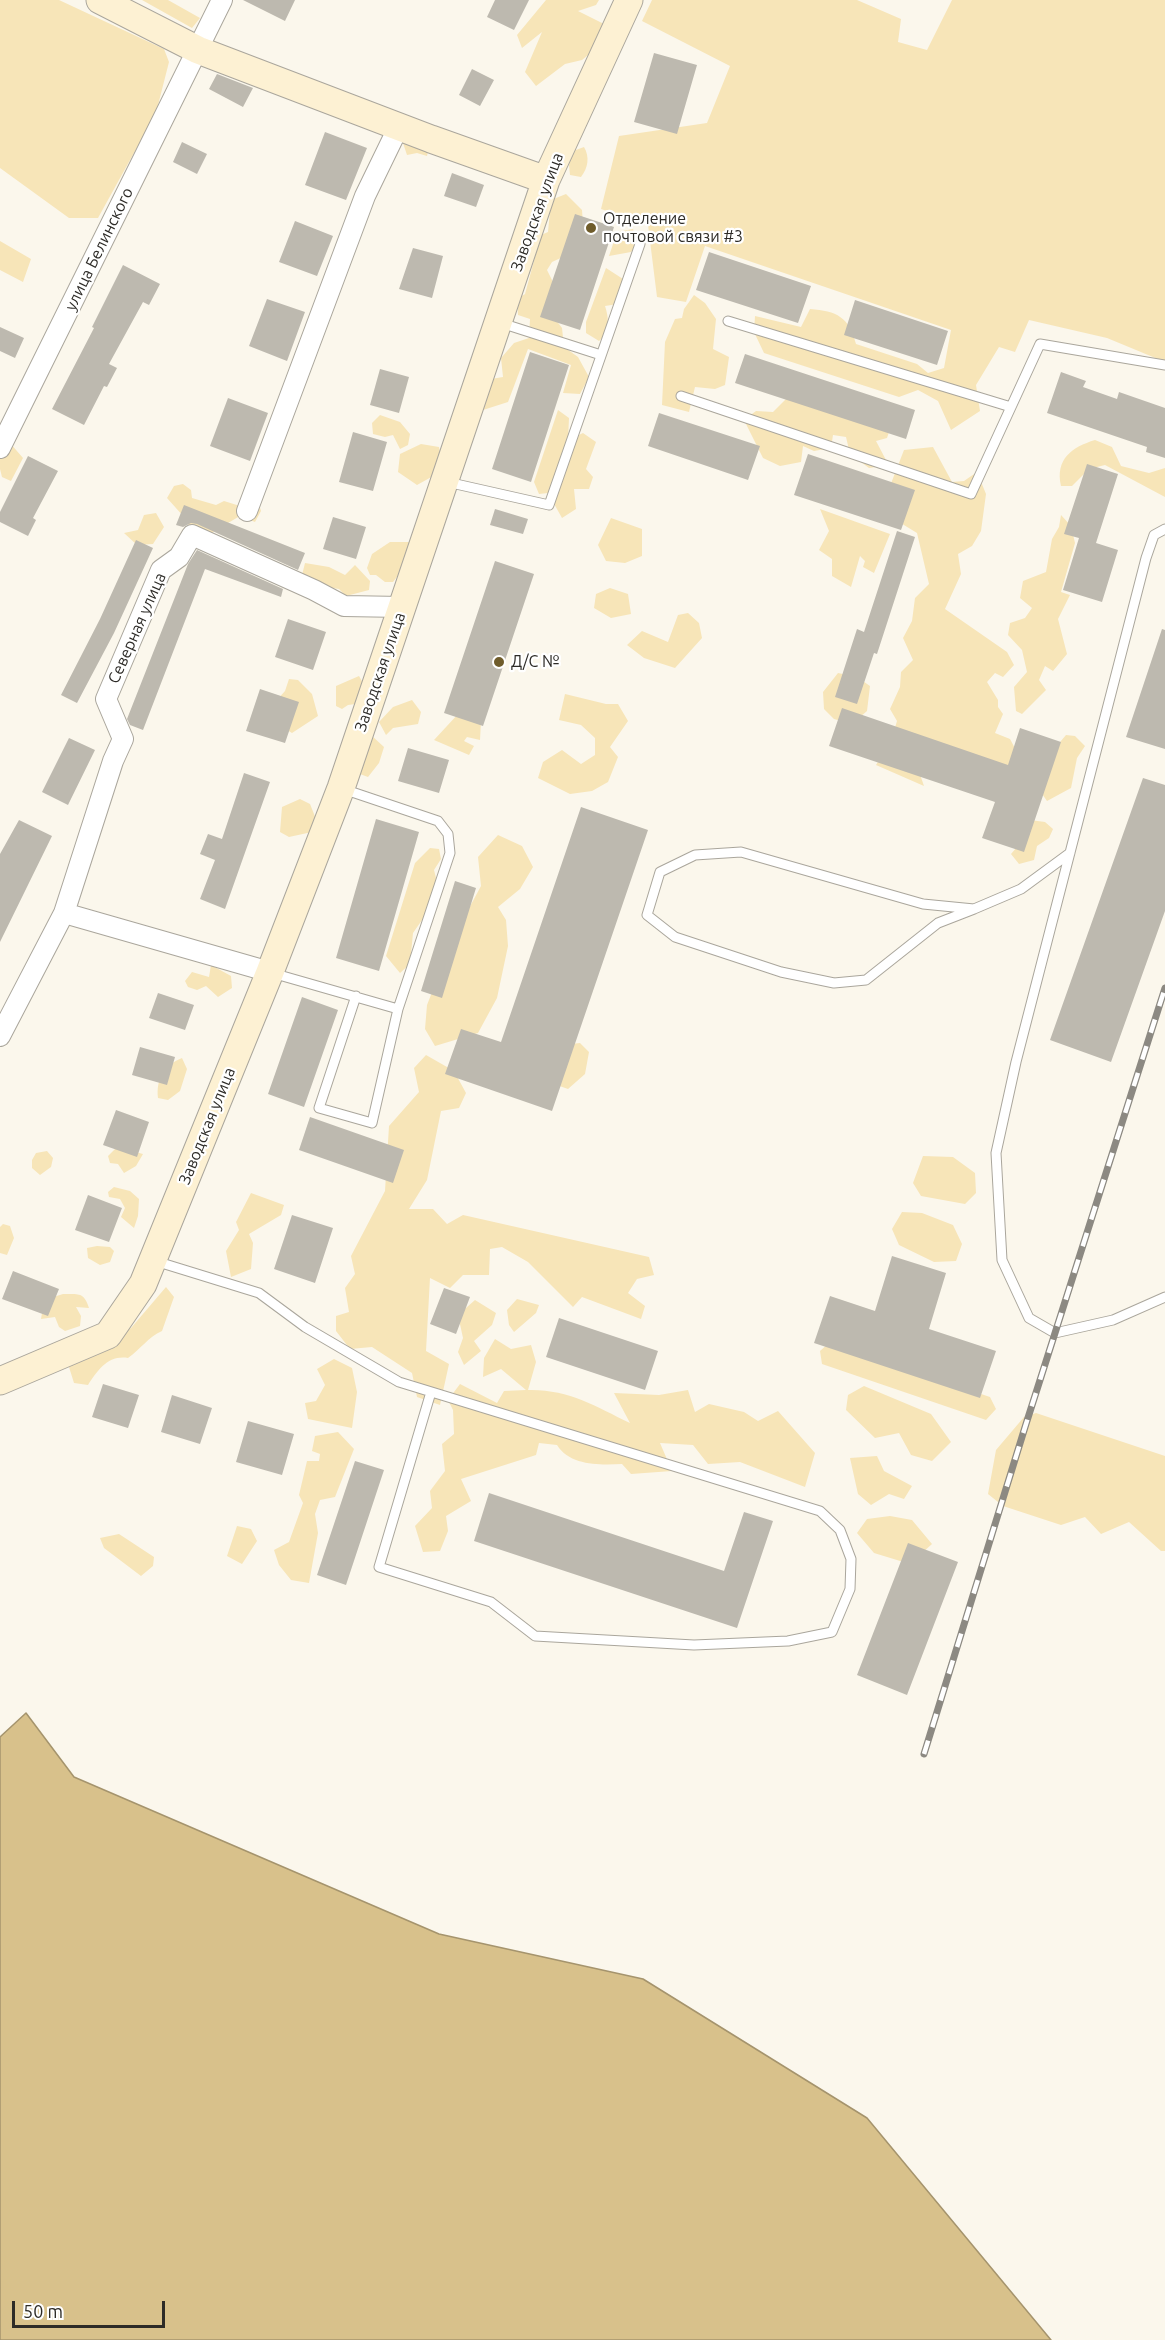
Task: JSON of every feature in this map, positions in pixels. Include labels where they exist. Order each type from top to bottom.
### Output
[{"type":"street","points":[[100,0],[198,50],[546,180]]},
{"type":"street","name":"улица Белинского","points":[[0,448],[222,0]]},
{"type":"street","name":"Заводская улица","points":[[6,1372],[108,1335],[143,1284],[270,972],[341,788],[546,180],[629,0]]},
{"type":"street","points":[[247,511],[365,196],[399,126]]},
{"type":"street","name":"Северная улица","points":[[0,1036],[64,913],[113,761],[123,739],[106,699],[161,570],[179,557],[192,535],[314,590],[344,606],[402,607]]},
{"type":"street","points":[[64,913],[270,972]]},
{"type":"lane","points":[[444,482],[549,505],[640,244]]},
{"type":"lane","points":[[728,321],[1011,407]]},
{"type":"lane","points":[[498,322],[601,355]]},
{"type":"lane","points":[[681,396],[971,494],[1040,344],[1165,365]]},
{"type":"lane","points":[[1165,529],[1154,535],[1146,558],[1016,1062],[996,1153],[1002,1260],[1029,1318],[1055,1334],[1113,1320],[1165,1297]]},
{"type":"lane","points":[[341,788],[438,821],[448,834],[450,853],[398,1009],[372,1123],[319,1108],[356,996]]},
{"type":"lane","points":[[974,909],[923,904],[741,852],[694,855],[660,872],[647,915],[675,937],[781,972],[834,983],[866,980],[938,923],[974,909],[1021,889],[1070,853]]},
{"type":"lane","points":[[270,972],[398,1009]]},
{"type":"lane","points":[[153,1261],[259,1293],[305,1327],[399,1382],[820,1512],[840,1530],[851,1559],[850,1589],[832,1632],[788,1641],[694,1645],[535,1636],[491,1602],[379,1567],[431,1392]]},
{"type":"shaded area","points":[[0,0],[59,0],[164,49],[169,62],[156,113],[98,218],[69,218],[0,168]]},
{"type":"shaded area","points":[[142,0],[168,0],[200,18],[192,28]]},
{"type":"shaded area","points":[[546,0],[599,0],[596,5],[578,11],[604,24],[598,47],[582,60],[565,64],[536,86],[525,72],[542,32],[522,48],[517,35]]},
{"type":"shaded area","points":[[652,0],[857,0],[901,19],[898,42],[927,50],[952,0],[1165,0],[1165,362],[1107,338],[1029,320],[1015,352],[999,347],[976,385],[980,411],[951,430],[938,401],[918,390],[899,397],[764,353],[754,332],[755,316],[801,327],[810,309],[828,312],[840,317],[850,327],[856,344],[917,364],[928,373],[944,368],[951,330],[705,246],[686,302],[657,297],[648,225],[601,209],[619,136],[707,123],[730,66],[642,21]]},
{"type":"shaded area","points":[[401,137],[429,147],[427,156],[417,153],[407,155]]},
{"type":"shaded area","points":[[584,147],[588,159],[585,170],[581,177],[570,175],[569,165],[573,151]]},
{"type":"shaded area","points":[[566,194],[582,210],[583,225],[565,256],[552,262],[547,270],[557,290],[550,312],[562,328],[564,347],[578,357],[589,377],[580,394],[563,393],[571,365],[528,349],[508,402],[483,410],[480,391],[491,379],[503,377],[501,358],[514,343],[529,338],[530,319],[518,315],[517,299],[525,294],[541,235],[548,232],[551,200]]},
{"type":"shaded area","points":[[633,229],[637,243],[631,252],[609,256],[617,232]]},
{"type":"shaded area","points":[[0,241],[31,259],[23,282],[0,270]]},
{"type":"shaded area","points":[[606,268],[623,279],[626,298],[624,303],[605,306],[608,325],[599,341],[586,333],[586,322]]},
{"type":"shaded area","points":[[694,295],[705,303],[716,319],[713,349],[729,357],[725,385],[715,389],[695,387],[689,412],[662,405],[665,342],[675,319],[682,318],[684,309]]},
{"type":"shaded area","points":[[790,395],[891,426],[887,438],[876,441],[886,460],[884,466],[869,468],[850,454],[846,437],[833,435],[831,448],[814,451],[803,446],[801,462],[780,466],[763,458],[744,420],[756,411],[773,412]]},
{"type":"shaded area","points":[[558,410],[569,418],[568,440],[583,433],[596,442],[586,469],[593,477],[589,489],[574,489],[576,509],[562,518],[548,493],[539,494],[534,482]]},
{"type":"shaded area","points":[[380,415],[400,422],[410,434],[408,445],[400,449],[393,435],[385,437],[373,434],[372,423]]},
{"type":"shaded area","points":[[1095,440],[1112,447],[1121,466],[1149,473],[1165,468],[1165,497],[1105,465],[1089,469],[1072,486],[1061,486],[1063,461],[1079,446]]},
{"type":"shaded area","points":[[10,443],[23,458],[11,481],[2,477],[0,469],[0,447]]},
{"type":"shaded area","points":[[421,444],[439,447],[444,470],[417,485],[398,472],[400,454]]},
{"type":"shaded area","points":[[933,447],[952,482],[964,481],[977,472],[986,494],[981,531],[972,546],[958,554],[961,574],[945,609],[1007,652],[1014,665],[1003,677],[995,673],[987,682],[1003,714],[995,733],[1010,739],[1018,754],[1012,769],[914,757],[924,786],[876,765],[891,741],[897,721],[890,709],[900,687],[901,672],[913,660],[903,638],[912,621],[915,598],[929,584],[917,533],[899,522],[890,486],[904,450]]},
{"type":"shaded area","points":[[183,484],[191,490],[192,498],[216,505],[224,501],[240,506],[258,501],[261,511],[255,522],[240,516],[205,539],[185,530],[191,520],[184,517],[167,498],[174,486]]},
{"type":"shaded area","points":[[820,509],[890,534],[874,573],[863,567],[865,561],[860,556],[851,587],[832,576],[832,559],[819,550],[829,531]]},
{"type":"shaded area","points":[[156,513],[164,527],[153,544],[137,545],[124,533],[138,530],[144,515]]},
{"type":"shaded area","points":[[1061,515],[1071,526],[1075,543],[1061,592],[1070,595],[1058,619],[1067,654],[1053,671],[1045,666],[1039,680],[1046,690],[1022,714],[1016,711],[1014,687],[1027,672],[1022,650],[1008,635],[1010,623],[1025,618],[1032,608],[1020,598],[1023,581],[1046,572],[1052,539],[1059,527]]},
{"type":"shaded area","points":[[611,518],[642,529],[642,556],[625,563],[606,561],[598,545]]},
{"type":"shaded area","points":[[390,542],[409,542],[415,545],[410,560],[393,582],[385,582],[376,575],[370,575],[367,568],[372,554]]},
{"type":"shaded area","points":[[305,563],[329,567],[345,575],[355,565],[370,581],[369,590],[346,596],[339,589],[326,587],[302,575]]},
{"type":"shaded area","points":[[610,588],[628,594],[631,614],[611,618],[594,608],[596,594]]},
{"type":"shaded area","points":[[688,613],[699,623],[702,638],[675,668],[644,658],[627,645],[642,631],[668,642],[678,615]]},
{"type":"shaded area","points":[[838,673],[857,677],[870,686],[867,711],[852,724],[834,719],[824,709],[823,692]]},
{"type":"shaded area","points":[[359,676],[367,690],[363,703],[348,705],[342,709],[336,706],[336,686]]},
{"type":"shaded area","points":[[289,679],[298,680],[312,694],[318,716],[292,733],[282,727],[276,701],[285,691]]},
{"type":"shaded area","points":[[565,694],[606,704],[618,704],[628,721],[610,747],[618,757],[608,782],[592,791],[570,794],[538,778],[543,762],[562,750],[581,764],[595,755],[595,738],[581,725],[559,720]]},
{"type":"shaded area","points":[[412,700],[421,712],[418,724],[393,728],[386,735],[379,722],[393,707]]},
{"type":"shaded area","points":[[459,713],[481,721],[480,740],[467,737],[464,741],[474,746],[469,755],[434,740]]},
{"type":"shaded area","points":[[371,735],[384,747],[379,763],[368,777],[357,773]]},
{"type":"shaded area","points":[[1066,735],[1075,736],[1085,746],[1077,758],[1071,788],[1047,801],[1040,791],[1055,748]]},
{"type":"shaded area","points":[[300,799],[310,804],[318,824],[312,832],[289,837],[280,832],[282,807]]},
{"type":"shaded area","points":[[1030,820],[1045,822],[1053,829],[1049,838],[1037,846],[1034,860],[1019,864],[1011,854],[1022,841]]},
{"type":"shaded area","points":[[498,835],[522,846],[533,867],[520,889],[498,907],[506,920],[508,946],[497,998],[478,1033],[435,1046],[425,1029],[427,1005],[454,936],[481,886],[478,857]]},
{"type":"shaded area","points":[[430,848],[439,849],[441,859],[434,870],[440,894],[413,933],[410,964],[400,973],[386,956],[415,863]]},
{"type":"shaded area","points":[[211,965],[231,976],[232,988],[218,997],[206,986],[197,990],[188,987],[185,981],[192,972],[209,977]]},
{"type":"shaded area","points":[[580,1043],[589,1052],[585,1074],[568,1089],[551,1083],[562,1045]]},
{"type":"shaded area","points":[[426,1055],[454,1071],[466,1093],[459,1108],[441,1111],[427,1180],[409,1209],[433,1209],[447,1224],[463,1215],[649,1257],[654,1275],[637,1279],[628,1293],[645,1306],[641,1319],[582,1297],[573,1307],[528,1262],[502,1247],[490,1249],[489,1275],[463,1275],[450,1288],[430,1278],[426,1351],[449,1364],[440,1405],[417,1397],[412,1373],[372,1347],[350,1349],[336,1331],[336,1316],[349,1312],[345,1288],[355,1274],[351,1256],[385,1191],[389,1126],[419,1092],[414,1068]]},
{"type":"shaded area","points":[[182,1058],[187,1069],[180,1091],[168,1100],[158,1098],[158,1085],[162,1074],[170,1065]]},
{"type":"shaded area","points":[[117,1147],[143,1154],[136,1166],[124,1173],[118,1164],[110,1163],[108,1156]]},
{"type":"shaded area","points":[[47,1151],[53,1158],[51,1167],[40,1175],[32,1168],[32,1160],[36,1153]]},
{"type":"shaded area","points":[[923,1156],[953,1157],[975,1173],[976,1193],[965,1204],[921,1196],[913,1183]]},
{"type":"shaded area","points":[[114,1187],[130,1191],[139,1199],[138,1216],[134,1228],[121,1217],[125,1208],[120,1199],[109,1197],[108,1192]]},
{"type":"shaded area","points":[[251,1193],[284,1205],[281,1215],[249,1234],[253,1243],[251,1269],[231,1277],[226,1251],[239,1230],[236,1222]]},
{"type":"shaded area","points":[[902,1212],[922,1213],[953,1225],[962,1244],[956,1261],[934,1262],[899,1245],[892,1229]]},
{"type":"shaded area","points":[[3,1224],[10,1226],[14,1238],[7,1255],[0,1253],[0,1227]]},
{"type":"shaded area","points":[[110,1247],[114,1251],[110,1262],[100,1265],[88,1258],[87,1248]]},
{"type":"shaded area","points":[[166,1287],[174,1297],[162,1331],[128,1358],[109,1361],[88,1385],[74,1383],[69,1367],[131,1328]]},
{"type":"shaded area","points":[[63,1294],[80,1295],[85,1299],[89,1308],[76,1307],[81,1316],[80,1326],[65,1331],[59,1327],[55,1317],[41,1319],[47,1299]]},
{"type":"shaded area","points":[[517,1299],[539,1305],[536,1313],[514,1332],[509,1325],[507,1310]]},
{"type":"shaded area","points":[[475,1300],[496,1313],[492,1325],[474,1341],[481,1351],[464,1365],[458,1352],[463,1338],[458,1315]]},
{"type":"shaded area","points":[[495,1339],[511,1349],[531,1345],[536,1362],[528,1390],[556,1392],[569,1396],[630,1423],[614,1393],[659,1395],[688,1390],[695,1412],[709,1404],[744,1412],[758,1421],[778,1411],[815,1453],[805,1487],[740,1462],[708,1464],[693,1445],[660,1443],[672,1471],[631,1474],[622,1464],[577,1461],[557,1445],[539,1443],[536,1455],[461,1479],[471,1501],[446,1516],[448,1531],[440,1551],[423,1552],[415,1526],[432,1508],[430,1491],[445,1471],[442,1444],[454,1434],[453,1410],[448,1400],[460,1384],[497,1403],[504,1391],[526,1390],[501,1369],[483,1377],[484,1358]]},
{"type":"shaded area","points":[[829,1343],[990,1397],[996,1409],[986,1420],[822,1364],[820,1351]]},
{"type":"shaded area","points":[[334,1359],[352,1368],[357,1392],[352,1428],[308,1419],[305,1403],[316,1401],[325,1385],[317,1369]]},
{"type":"shaded area","points":[[864,1386],[931,1414],[951,1442],[932,1461],[911,1455],[899,1433],[875,1438],[846,1410],[848,1395]]},
{"type":"shaded area","points":[[1036,1413],[1165,1456],[1165,1551],[1161,1551],[1129,1522],[1101,1534],[1085,1517],[1061,1525],[1003,1506],[988,1494],[996,1450],[1024,1417]]},
{"type":"shaded area","points":[[338,1432],[354,1449],[335,1497],[320,1500],[315,1514],[318,1533],[309,1583],[291,1580],[279,1565],[274,1550],[289,1542],[303,1503],[299,1495],[307,1461],[319,1461],[320,1454],[312,1451],[315,1436]]},
{"type":"shaded area","points":[[877,1456],[884,1471],[912,1486],[904,1499],[889,1494],[871,1505],[858,1494],[850,1458]]},
{"type":"shaded area","points":[[890,1516],[912,1520],[932,1544],[910,1564],[874,1553],[857,1533],[867,1519]]},
{"type":"shaded area","points":[[237,1526],[251,1529],[257,1541],[242,1564],[227,1556]]},
{"type":"shaded area","points":[[119,1534],[154,1557],[153,1566],[141,1576],[104,1548],[100,1538]]},
{"type":"shaded area","points":[[26,1713],[74,1777],[439,1934],[643,1979],[867,2118],[1051,2340],[0,2340],[0,1737]]},
{"type":"building","points":[[243,0],[295,0],[285,21]]},
{"type":"building","points":[[495,0],[529,0],[514,30],[487,17]]},
{"type":"building","points":[[654,53],[697,65],[677,134],[634,122]]},
{"type":"building","points":[[472,69],[494,80],[480,106],[459,95]]},
{"type":"building","points":[[217,74],[253,88],[243,107],[209,89]]},
{"type":"building","points":[[325,132],[367,148],[346,200],[305,185]]},
{"type":"building","points":[[182,142],[207,154],[197,174],[173,162]]},
{"type":"building","points":[[452,173],[484,185],[476,207],[444,196]]},
{"type":"building","points":[[575,214],[614,227],[580,330],[540,317]]},
{"type":"building","points":[[295,221],[333,236],[317,276],[279,262]]},
{"type":"building","points":[[413,248],[443,256],[432,298],[399,289]]},
{"type":"building","points":[[709,252],[811,286],[798,323],[696,290]]},
{"type":"building","points":[[123,265],[160,284],[149,305],[143,302],[109,364],[117,368],[107,387],[104,386],[84,425],[52,409],[94,328],[92,327]]},
{"type":"building","points":[[267,299],[305,312],[287,361],[249,346]]},
{"type":"building","points":[[855,300],[948,331],[937,365],[844,335]]},
{"type":"building","points":[[0,327],[24,338],[15,358],[0,351]]},
{"type":"building","points":[[530,352],[569,365],[531,482],[492,469]]},
{"type":"building","points":[[745,354],[915,410],[906,439],[735,383]]},
{"type":"building","points":[[380,369],[409,377],[399,413],[370,405]]},
{"type":"building","points":[[1061,372],[1086,381],[1083,387],[1117,399],[1119,392],[1165,408],[1165,458],[1146,452],[1147,447],[1047,413]]},
{"type":"building","points":[[228,398],[268,413],[250,461],[210,446]]},
{"type":"building","points":[[659,413],[760,446],[748,480],[648,446]]},
{"type":"building","points":[[353,432],[387,442],[373,491],[339,482]]},
{"type":"building","points":[[808,454],[915,490],[901,530],[794,495]]},
{"type":"building","points":[[28,456],[58,471],[33,518],[36,520],[28,536],[0,522],[0,512]]},
{"type":"building","points":[[1087,464],[1118,474],[1096,543],[1118,550],[1102,602],[1063,590],[1079,538],[1064,534]]},
{"type":"building","points":[[184,505],[305,553],[298,570],[197,524],[191,523],[183,527],[176,525]]},
{"type":"building","points":[[495,509],[528,519],[523,534],[490,525]]},
{"type":"building","points":[[333,517],[366,527],[356,559],[323,549]]},
{"type":"building","points":[[897,531],[915,537],[877,654],[874,653],[857,704],[835,697],[857,629],[864,632]]},
{"type":"building","points":[[136,540],[153,548],[114,633],[77,703],[61,695],[100,619]]},
{"type":"building","points":[[197,550],[283,589],[281,597],[205,569],[143,730],[130,725],[127,719],[188,564]]},
{"type":"building","points":[[495,561],[534,574],[483,726],[444,713]]},
{"type":"building","points":[[288,619],[326,632],[313,670],[275,657]]},
{"type":"building","points":[[1162,629],[1165,630],[1165,749],[1126,737]]},
{"type":"building","points":[[260,689],[299,702],[285,743],[246,731]]},
{"type":"building","points":[[842,708],[1008,765],[1020,728],[1061,742],[1024,852],[982,838],[995,802],[829,746]]},
{"type":"building","points":[[69,738],[95,750],[68,805],[42,792]]},
{"type":"building","points":[[408,748],[449,760],[439,793],[398,781]]},
{"type":"building","points":[[244,773],[270,782],[225,909],[200,899],[215,860],[200,854],[208,834],[222,839]]},
{"type":"building","points":[[1143,778],[1165,785],[1165,911],[1111,1062],[1050,1040]]},
{"type":"building","points":[[581,807],[648,830],[552,1111],[445,1074],[461,1029],[501,1042]]},
{"type":"building","points":[[376,819],[419,832],[379,971],[336,958]]},
{"type":"building","points":[[19,820],[52,836],[0,942],[0,854]]},
{"type":"building","points":[[455,881],[476,888],[442,998],[421,991]]},
{"type":"building","points":[[158,993],[194,1005],[185,1030],[149,1018]]},
{"type":"building","points":[[302,997],[338,1010],[304,1107],[268,1094]]},
{"type":"building","points":[[140,1047],[175,1057],[167,1085],[132,1075]]},
{"type":"building","points":[[116,1110],[149,1122],[137,1157],[103,1145]]},
{"type":"building","points":[[310,1117],[404,1150],[393,1183],[299,1150]]},
{"type":"building","points":[[88,1195],[122,1208],[109,1242],[75,1230]]},
{"type":"building","points":[[292,1215],[333,1228],[315,1283],[274,1269]]},
{"type":"building","points":[[892,1256],[946,1273],[929,1329],[996,1351],[980,1398],[814,1343],[830,1296],[875,1311]]},
{"type":"building","points":[[13,1271],[59,1289],[48,1316],[2,1299]]},
{"type":"building","points":[[444,1288],[470,1297],[456,1334],[430,1324]]},
{"type":"building","points":[[559,1318],[658,1351],[645,1390],[546,1357]]},
{"type":"building","points":[[103,1384],[139,1395],[128,1428],[92,1417]]},
{"type":"building","points":[[172,1395],[212,1408],[200,1444],[161,1432]]},
{"type":"building","points":[[248,1421],[294,1434],[282,1475],[236,1462]]},
{"type":"building","points":[[355,1461],[384,1470],[346,1585],[317,1575]]},
{"type":"building","points":[[489,1493],[724,1571],[744,1512],[773,1521],[737,1628],[474,1541]]},
{"type":"building","points":[[908,1543],[958,1562],[907,1695],[857,1675]]},
{"type":"railway","points":[[924,1754],[1165,988]]},
{"type":"place","name":"Отделение почтовой связи #3","points":[[591,228]]},
{"type":"place","name":"Д/С №","points":[[499,662]]}]
